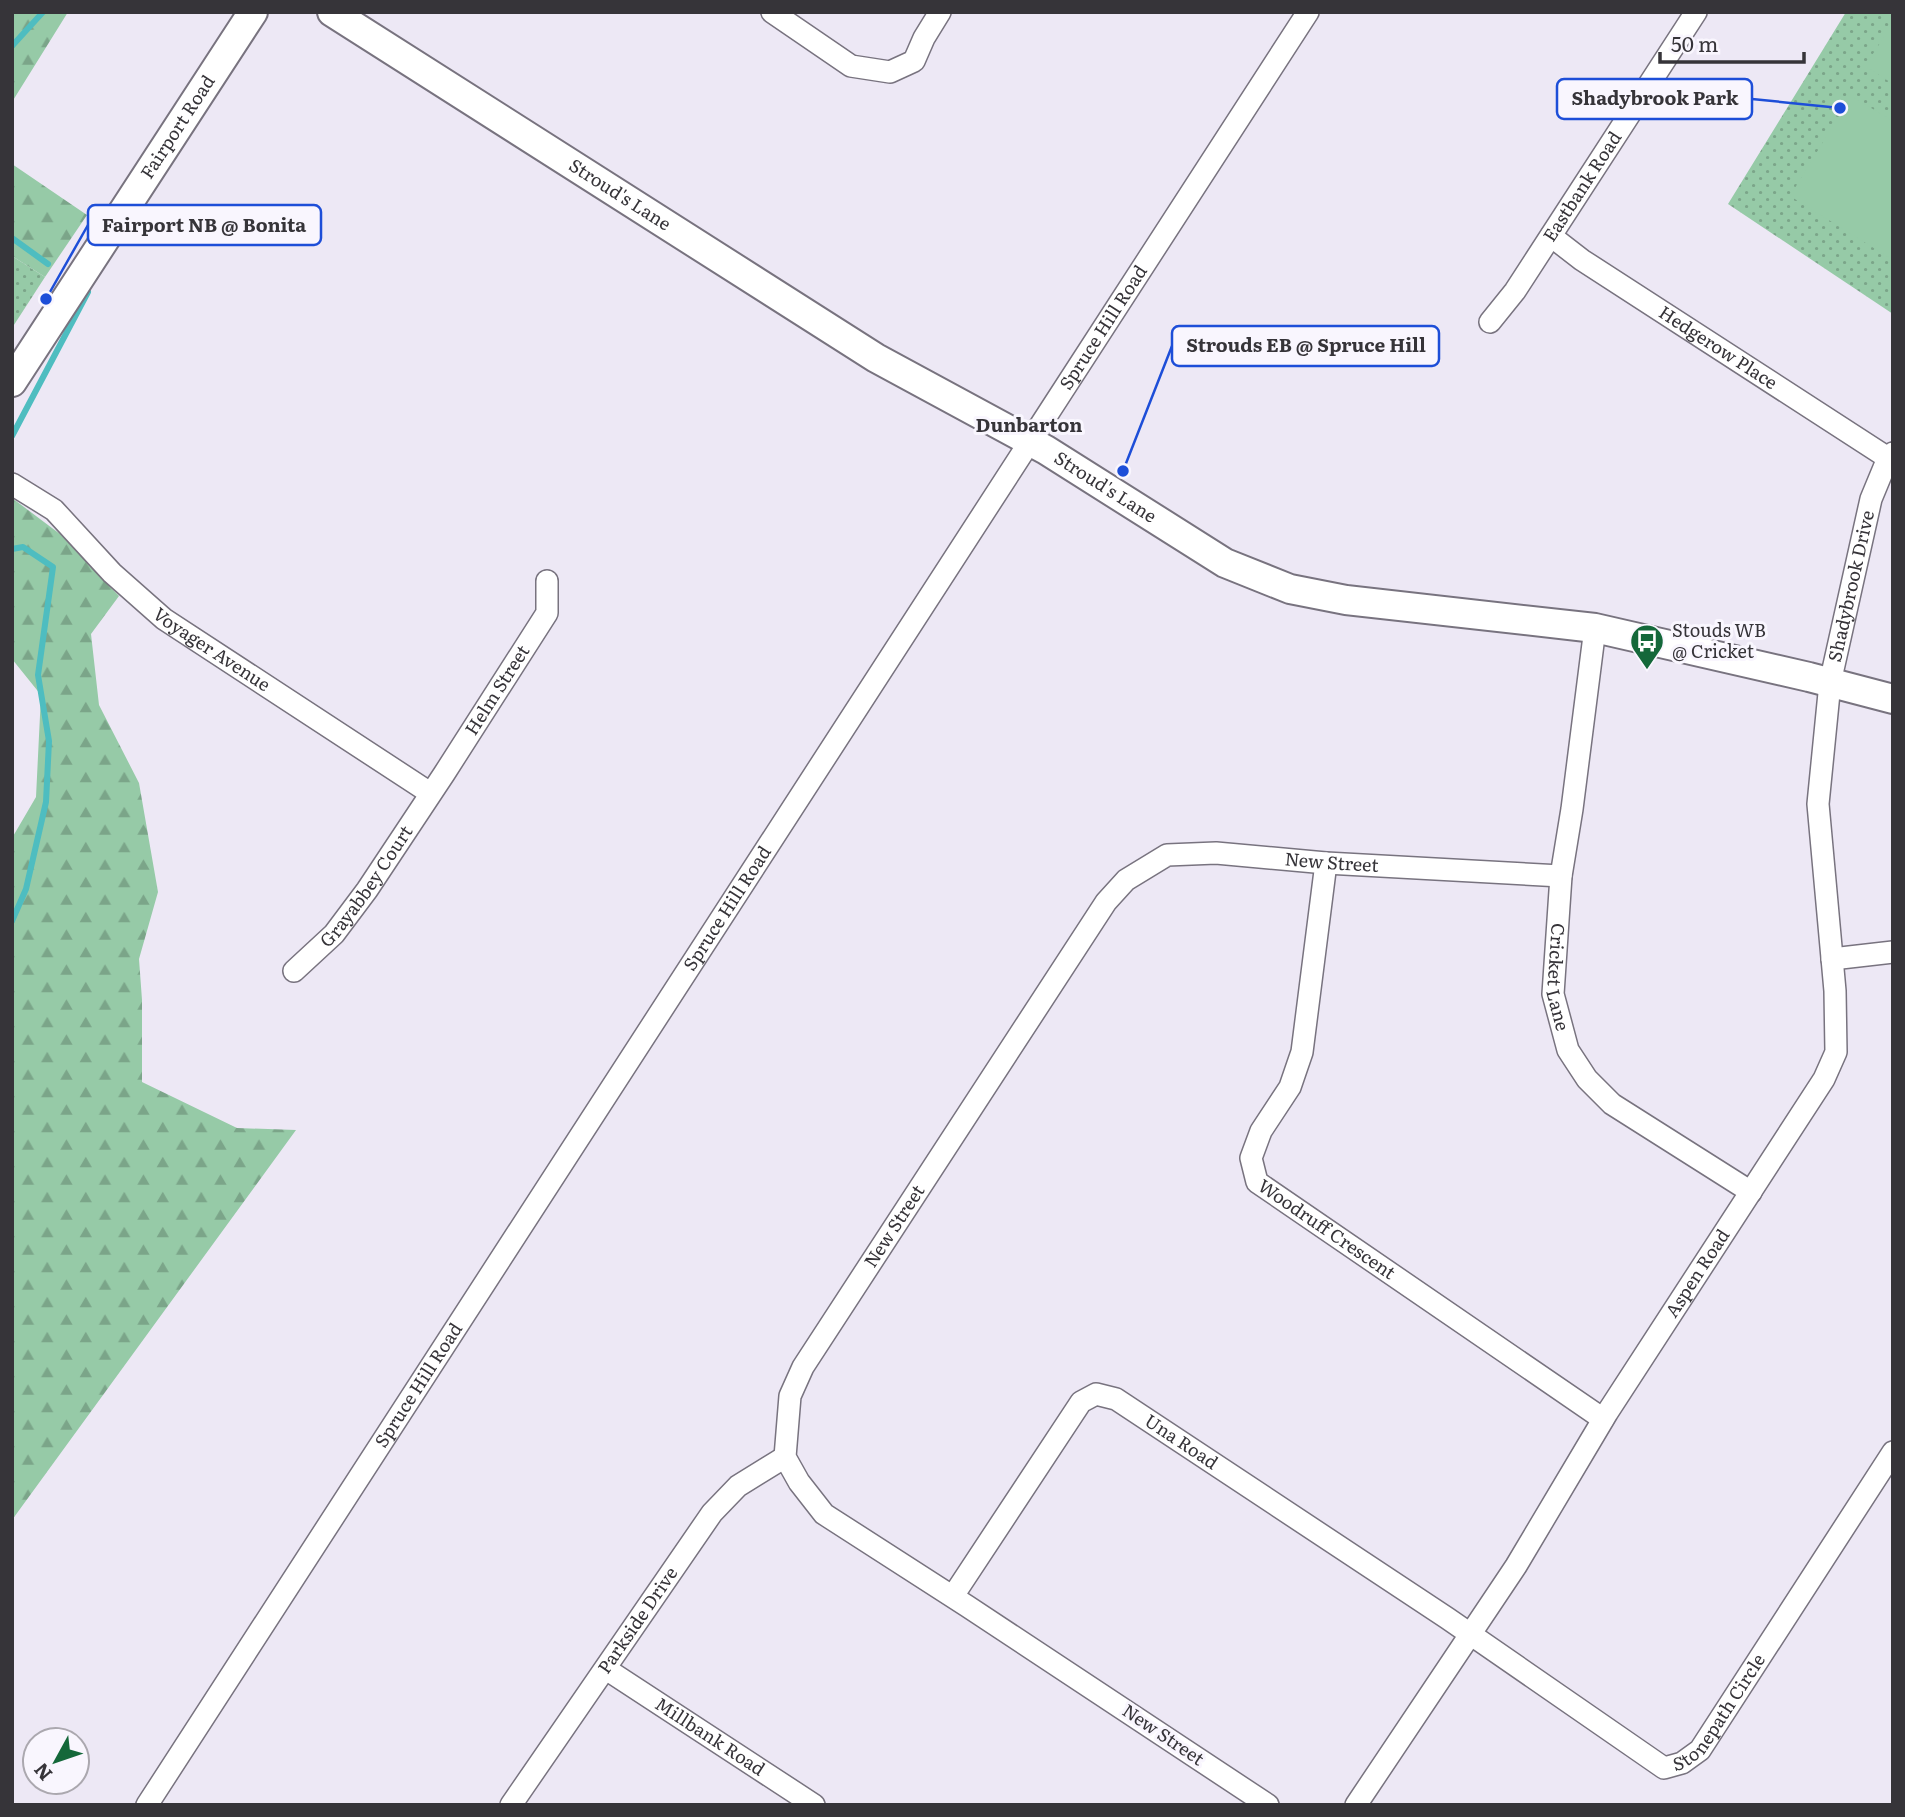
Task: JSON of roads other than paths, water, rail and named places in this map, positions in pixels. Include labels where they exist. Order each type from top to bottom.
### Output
[{"type":"street","name":"Fairport Road","points":[[12,382],[253,12]]},
{"type":"street","name":"Stroud's Lane","points":[[332,12],[876,358],[1046,450],[1225,563],[1290,589],[1346,600],[1595,628],[1893,699]]},
{"type":"street","points":[[772,12],[851,66],[890,72],[914,61],[940,12]]},
{"type":"street","name":"Spruce Hill Road","points":[[148,1805],[1308,12]]},
{"type":"street","name":"Eastbank Road","points":[[1490,322],[1515,291],[1696,12]]},
{"type":"street","name":"Hedgerow Place","points":[[1551,236],[1582,260],[1890,455]]},
{"type":"street","name":"Shadybrook Drive","points":[[1830,683],[1871,499],[1890,455]]},
{"type":"street","name":"Voyager Avenue","points":[[12,484],[54,510],[112,573],[164,619],[430,793]]},
{"type":"street","name":"Helm Street","points":[[430,793],[547,613],[547,581]]},
{"type":"street","name":"Cricket Lane","points":[[1595,628],[1561,876],[1553,994],[1569,1050],[1587,1079],[1612,1104],[1751,1192]]},
{"type":"street","name":"Aspen Road","points":[[1356,1805],[1471,1634],[1563,1489],[1603,1419],[1824,1079],[1836,1052],[1835,991],[1818,804],[1830,683]]},
{"type":"street","name":"Grayabbey Court","points":[[294,971],[334,934],[367,890],[430,793]]},
{"type":"street","name":"New Street","points":[[1268,1805],[953,1596],[824,1514],[799,1482],[785,1457],[790,1396],[803,1367],[1106,902],[1126,880],[1167,855],[1216,853],[1326,863],[1561,876]]},
{"type":"street","name":"Woodruff Crescent","points":[[1326,863],[1302,1052],[1290,1087],[1261,1131],[1251,1158],[1256,1182],[1603,1419]]},
{"type":"street","points":[[1832,959],[1893,952]]},
{"type":"street","name":"Una Road","points":[[953,1596],[1081,1402],[1096,1394],[1116,1399],[1471,1634]]},
{"type":"street","name":"Stonepath Circle","points":[[1471,1634],[1664,1768],[1682,1763],[1700,1750],[1893,1452]]},
{"type":"street","name":"Parkside Drive","points":[[511,1805],[712,1513],[738,1486],[785,1457]]},
{"type":"street","name":"Millbank Road","points":[[607,1669],[814,1805]]},
{"type":"waterway","points":[[12,46],[43,12]]},
{"type":"waterway","points":[[12,238],[48,264]]},
{"type":"waterway","points":[[12,436],[88,292]]},
{"type":"waterway","points":[[12,549],[23,547],[53,567],[38,675],[49,741],[46,802],[26,889],[12,921]]},
{"type":"place","name":"Shadybrook Park","points":[[1840,108]]},
{"type":"place","name":"Fairport NB @ Bonita","points":[[46,299]]},
{"type":"place","name":"Strouds EB @ Spruce Hill","points":[[1123,471]]},
{"type":"place","name":"Stouds WB @ Cricket","points":[[1647,671]]},
{"type":"district","name":"Dunbarton","points":[[1029,425]]}]
